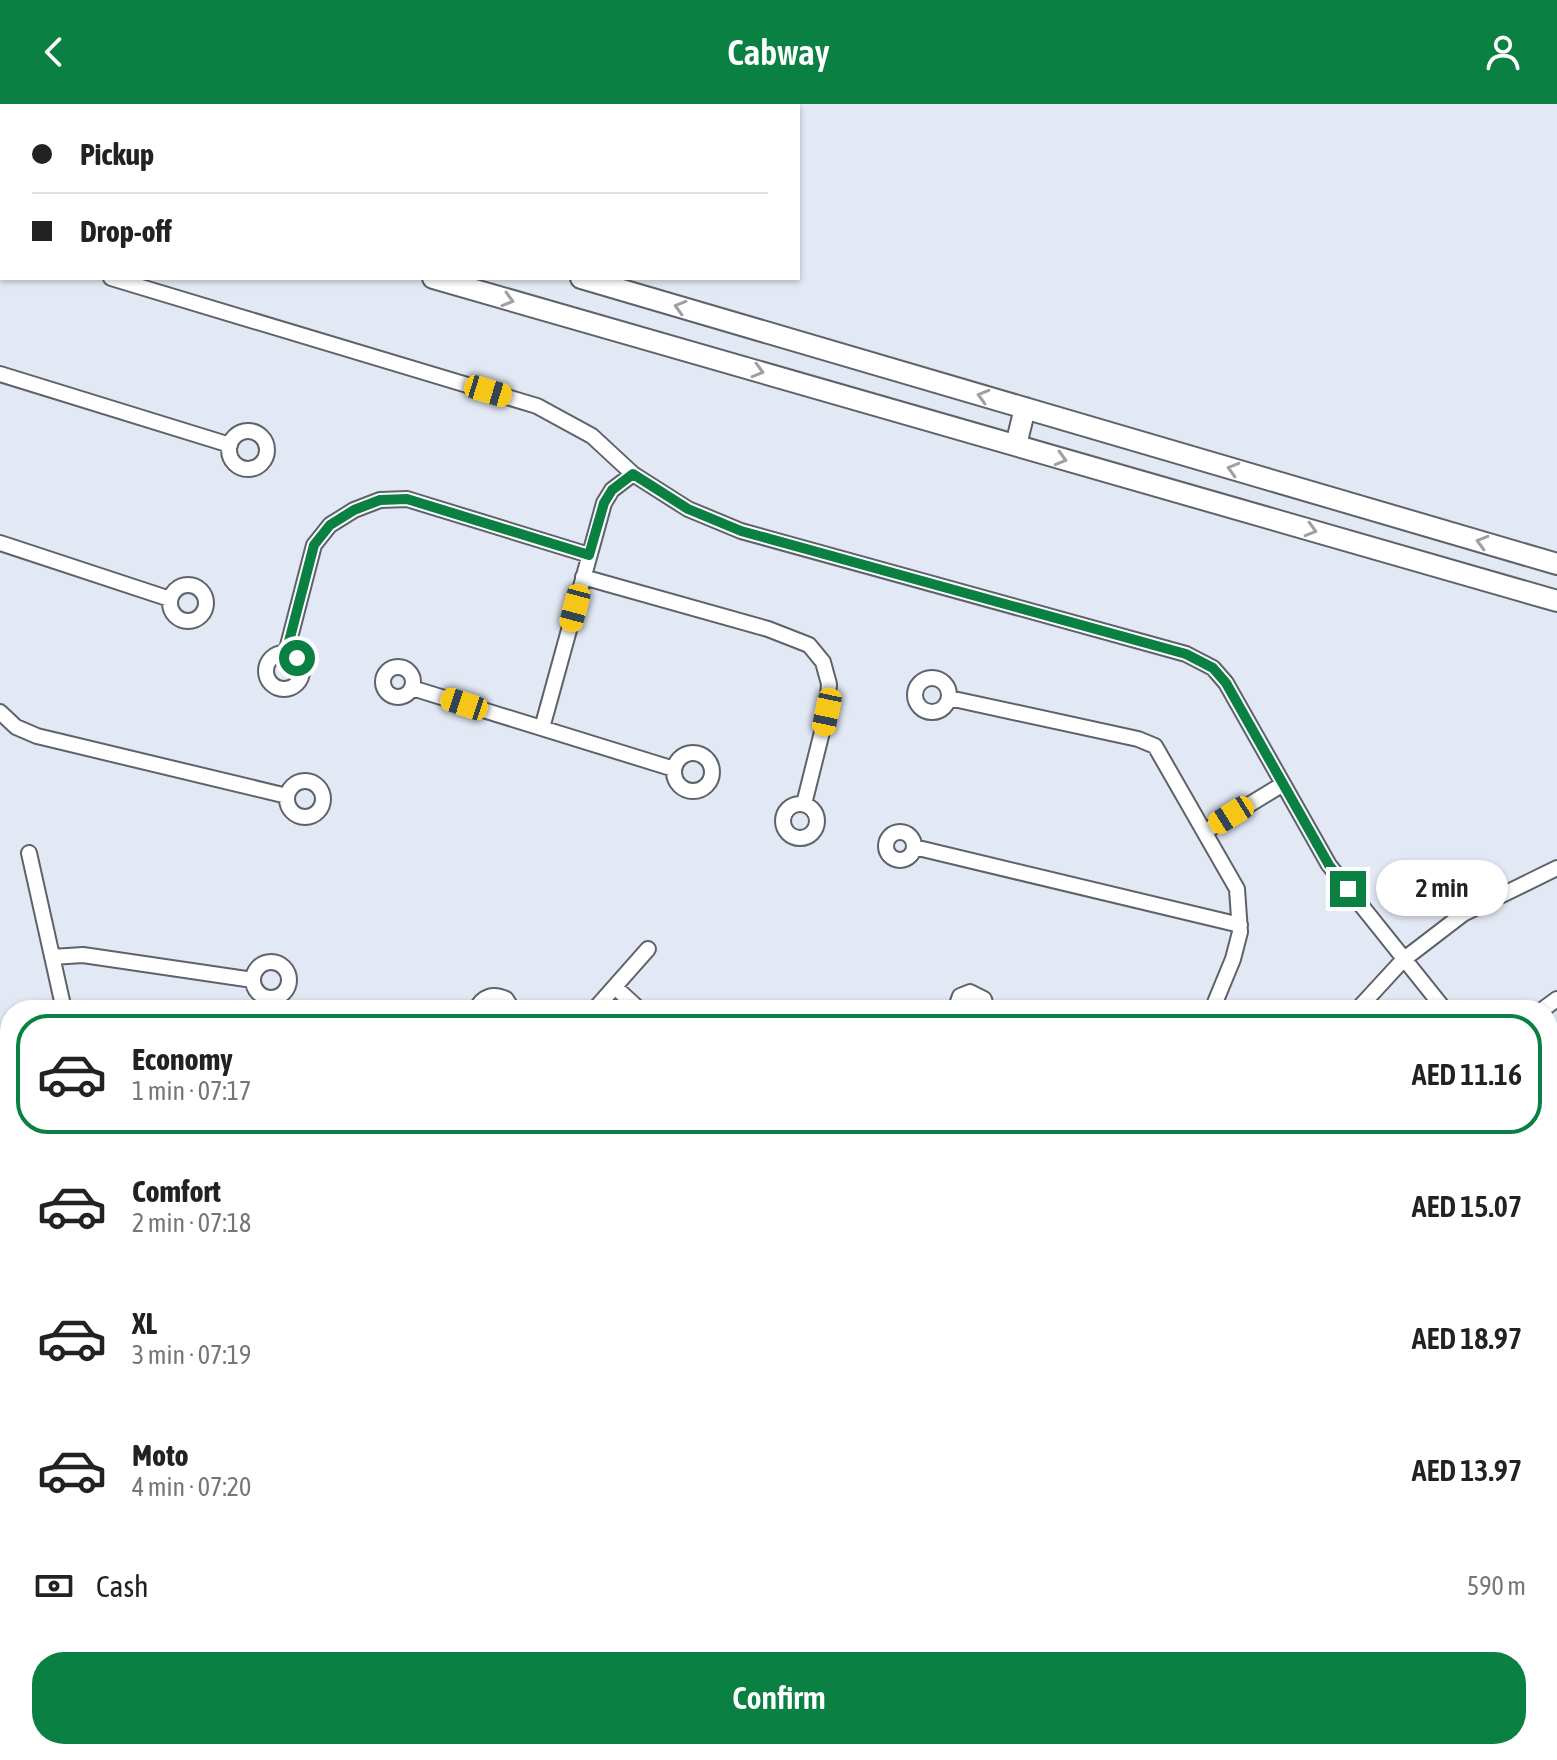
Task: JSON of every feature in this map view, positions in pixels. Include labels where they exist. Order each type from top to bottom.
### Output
[{"type":"main road","points":[[440,280],[1557,601]]},
{"type":"main road","points":[[588,280],[1557,564]]},
{"type":"main road","points":[[1016,445],[1025,408]]},
{"type":"street","points":[[118,280],[537,406],[592,436],[633,474],[688,509],[741,531],[1186,654],[1213,668],[1226,683],[1329,865],[1437,1000]]},
{"type":"street","points":[[0,374],[230,445]]},
{"type":"street","points":[[542,728],[604,503],[612,490],[633,474]]},
{"type":"street","points":[[286,653],[314,545],[330,525],[354,510],[380,500],[407,499],[589,555]]},
{"type":"street","points":[[0,543],[170,599]]},
{"type":"street","points":[[583,577],[768,629],[809,645],[823,662],[829,684],[827,712],[804,804]]},
{"type":"street","points":[[412,688],[674,769]]},
{"type":"street","points":[[949,698],[1138,739],[1155,746],[1237,889],[1240,925],[1233,959],[1216,1000]]},
{"type":"street","points":[[0,712],[16,727],[37,736],[287,796]]},
{"type":"street","points":[[1206,831],[1283,784]]},
{"type":"street","points":[[914,847],[1240,925]]},
{"type":"street","points":[[29,853],[62,1000]]},
{"type":"street","points":[[1366,1000],[1403,960],[1463,914],[1557,868]]},
{"type":"street","points":[[603,1000],[648,949]]},
{"type":"street","points":[[52,957],[83,955],[253,980]]},
{"type":"street","points":[[615,987],[629,1000]]},
{"type":"street","points":[[959,1000],[960,996],[970,992],[981,995],[983,1000]]},
{"type":"street","points":[[482,1000],[494,995],[507,1000]]},
{"type":"route","points":[[297,658],[286,653],[314,545],[330,525],[354,510],[380,500],[407,499],[589,555],[604,503],[612,490],[633,474],[688,509],[741,531],[1186,654],[1213,668],[1226,683],[1329,865],[1348,889]]}]
